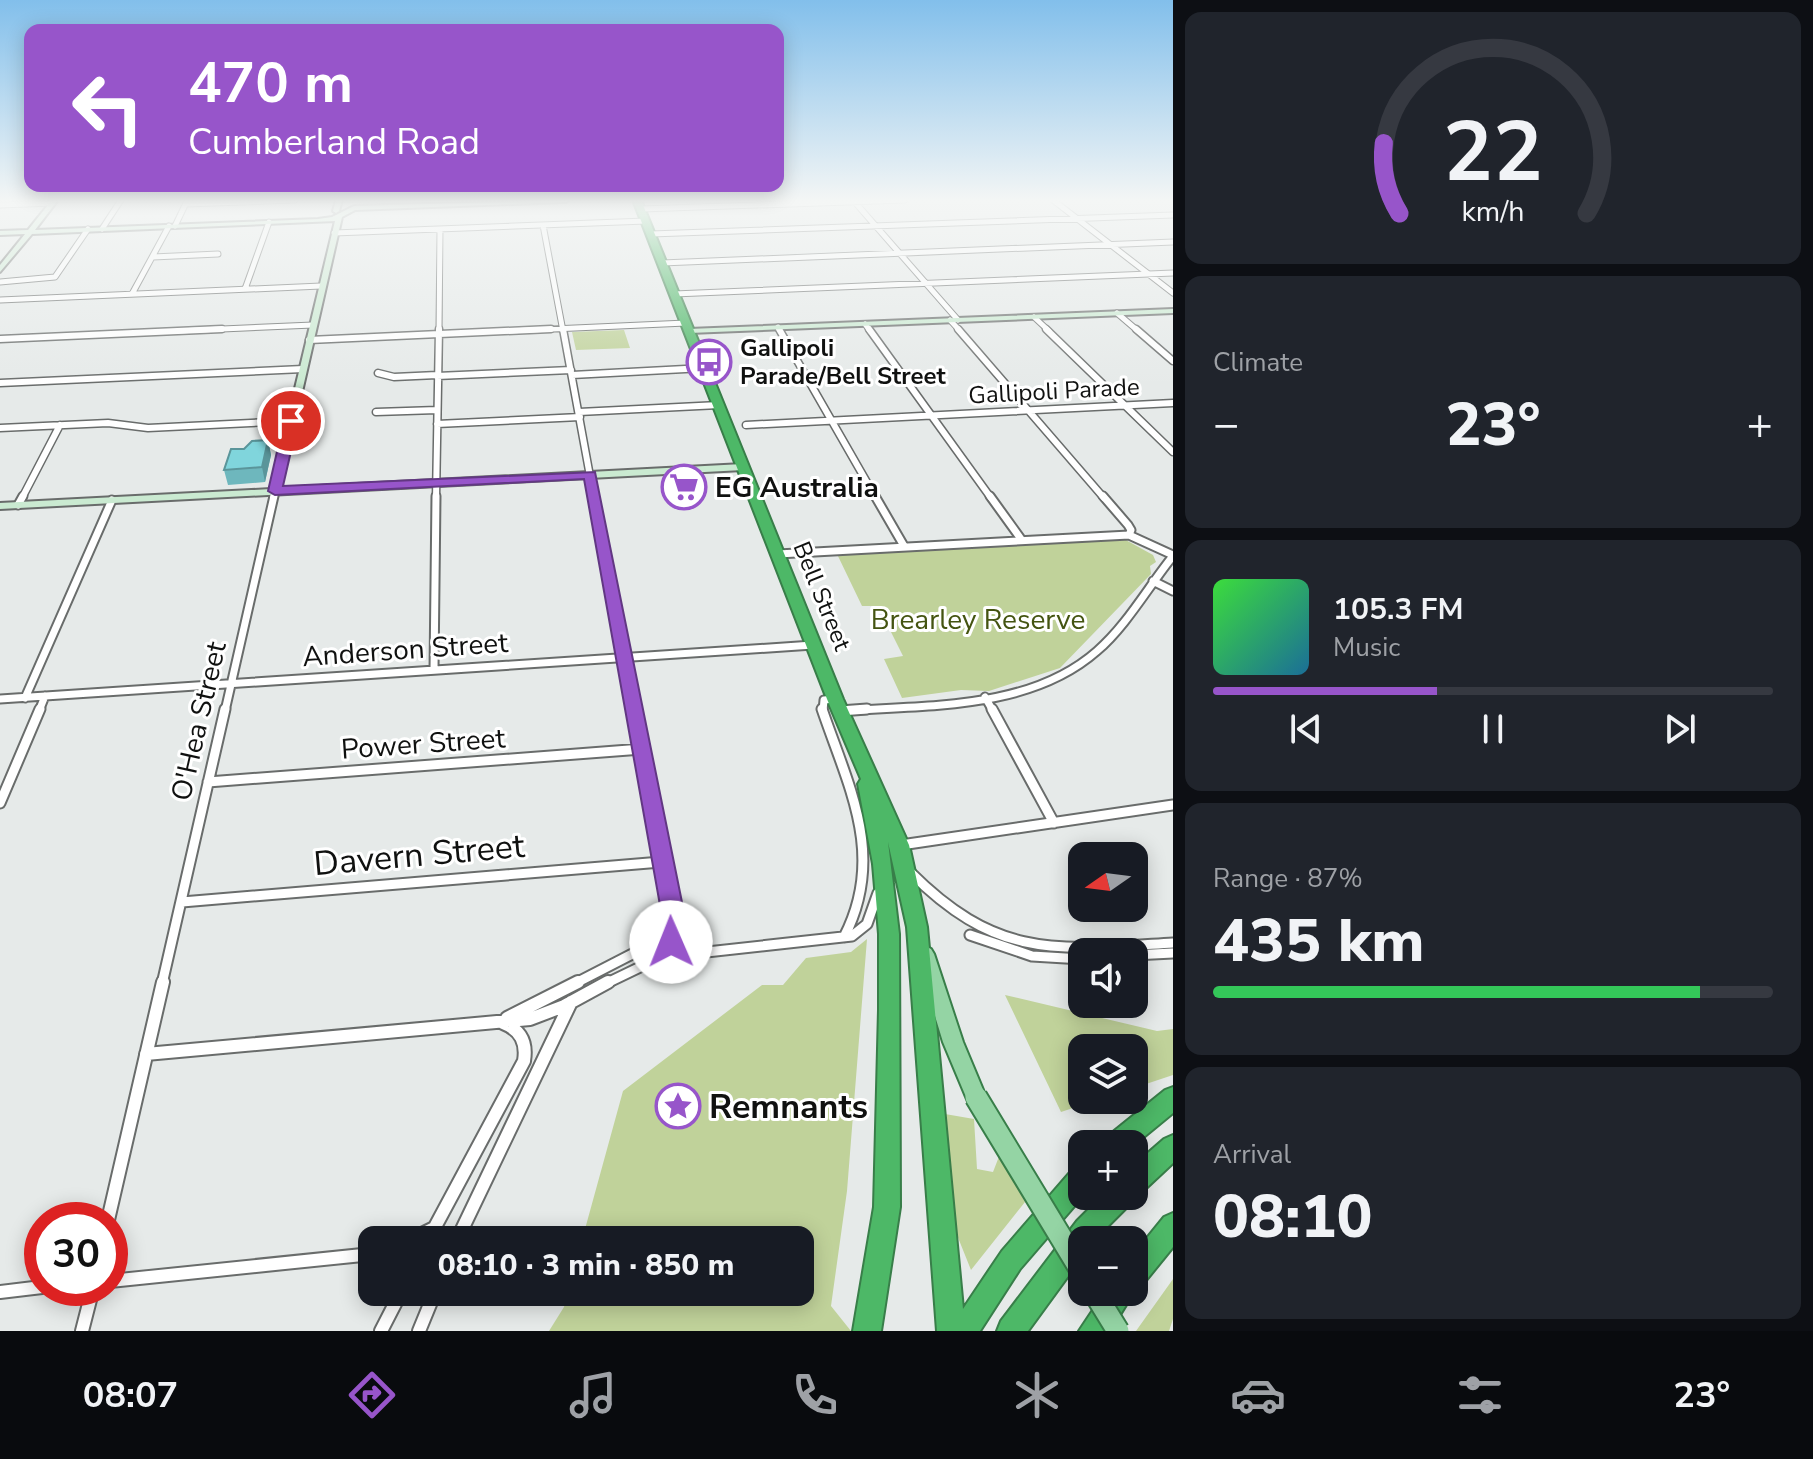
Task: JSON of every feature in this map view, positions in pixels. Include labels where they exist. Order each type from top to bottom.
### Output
[{"type":"highway","name":"Bell Street","points":[[662,263],[865,770],[895,858]]},
{"type":"highway","points":[[895,858],[917,927],[951,1331]]},
{"type":"highway","points":[[867,1331],[879,1269],[889,1164],[889,934],[895,858]]},
{"type":"highway","points":[[1134,1130],[1173,1098]]},
{"type":"highway","points":[[1148,1169],[1173,1147]]},
{"type":"highway","points":[[964,1331],[1011,1260],[1068,1194]]},
{"type":"highway","points":[[1011,1331],[1086,1230],[1106,1210]]},
{"type":"highway","points":[[1148,1257],[1173,1226]]},
{"type":"highway","points":[[1093,1331],[1111,1306]]},
{"type":"main road","points":[[917,927],[953,1042],[976,1097],[1068,1249]]},
{"type":"main road","points":[[1103,1306],[1118,1331]]},
{"type":"street","points":[[0,282],[51,279],[58,275],[66,262]]},
{"type":"street","points":[[132,294],[150,262]]},
{"type":"street","points":[[245,289],[255,262]]},
{"type":"street","name":"O'Hea Street","points":[[112,1202],[327,262]]},
{"type":"street","points":[[434,670],[439,262]]},
{"type":"street","points":[[550,262],[674,922],[669,950]]},
{"type":"street","points":[[662,263],[683,262]]},
{"type":"street","points":[[908,262],[1029,411],[1128,525],[1131,530],[1129,535]]},
{"type":"street","points":[[1133,262],[1173,293]]},
{"type":"street","points":[[674,294],[1173,273]]},
{"type":"street","points":[[0,300],[321,286]]},
{"type":"street","points":[[309,340],[563,329],[778,327],[1173,311]]},
{"type":"street","points":[[1117,313],[1173,361]]},
{"type":"street","points":[[1034,317],[1173,452]]},
{"type":"street","points":[[865,324],[1021,539]]},
{"type":"street","points":[[0,339],[313,325]]},
{"type":"street","points":[[778,327],[904,546]]},
{"type":"street","points":[[378,373],[394,377],[704,368]]},
{"type":"street","points":[[0,383],[303,369]]},
{"type":"street","name":"Gallipoli Parade","points":[[746,425],[1173,403]]},
{"type":"street","points":[[437,424],[719,405]]},
{"type":"street","points":[[376,412],[437,410]]},
{"type":"street","points":[[0,428],[108,423],[148,428],[291,421]]},
{"type":"street","points":[[18,505],[60,425]]},
{"type":"street","points":[[0,506],[743,467]]},
{"type":"street","points":[[25,698],[112,500]]},
{"type":"street","points":[[778,554],[1129,535],[1173,556],[1104,643],[1085,661],[1040,684],[985,697],[838,705],[824,700],[822,709],[854,803],[864,859],[857,912],[838,938]]},
{"type":"street","points":[[1153,581],[1173,591]]},
{"type":"street","name":"Anderson Street","points":[[0,699],[814,645]]},
{"type":"street","points":[[0,803],[45,696]]},
{"type":"street","points":[[985,697],[1054,823]]},
{"type":"street","name":"Power Street","points":[[208,782],[642,749]]},
{"type":"street","points":[[895,858],[1054,823],[1173,805]]},
{"type":"street","points":[[491,1022],[530,1009],[633,952],[653,945],[669,950],[705,950],[838,938],[857,933],[871,918],[895,858]]},
{"type":"street","points":[[895,858],[957,914],[982,929],[1013,941],[1061,949],[1173,943]]},
{"type":"street","name":"Davern Street","points":[[182,902],[661,862]]},
{"type":"street","points":[[970,935],[1032,956],[1068,958]]},
{"type":"street","points":[[146,1054],[541,1016],[669,950]]},
{"type":"street","points":[[1148,954],[1173,953]]},
{"type":"street","points":[[464,1226],[571,1002]]},
{"type":"street","points":[[436,1226],[524,1061],[524,1042],[517,1030],[507,1024],[491,1022]]},
{"type":"street","points":[[128,1279],[358,1255]]},
{"type":"street","points":[[0,1292],[24,1289]]},
{"type":"street","points":[[82,1331],[88,1306]]},
{"type":"street","points":[[381,1331],[394,1306]]},
{"type":"street","points":[[419,1331],[429,1306]]},
{"type":"green space","points":[[624,330],[630,348],[576,350],[572,332]]},
{"type":"green space","name":"Brearley Reserve","points":[[1124,539],[1153,555],[1156,562],[1150,566],[1151,574],[1060,668],[989,691],[961,690],[902,698],[884,659],[903,656],[878,606],[862,606],[837,554]]},
{"type":"green space","points":[[867,939],[847,1191],[831,1306],[851,1331],[549,1331],[564,1306],[814,1306],[814,1226],[586,1226],[623,1091],[762,985],[783,985],[806,958],[851,952]]},
{"type":"green space","points":[[1005,995],[1068,1010],[1068,1018],[1102,1018],[1157,1031],[1173,1029],[1173,1075],[1148,1083],[1148,1034],[1068,1034],[1068,1110],[1061,1112]]},
{"type":"green space","points":[[945,1114],[974,1119],[977,1169],[993,1172],[1000,1154],[1025,1202],[971,1270],[957,1235]]},
{"type":"green space","points":[[1173,1279],[1173,1319],[1169,1331],[1136,1331]]},
{"type":"building","points":[[268,440],[262,467],[224,470],[231,449],[244,449],[252,441]]},
{"type":"building","points":[[687,466],[694,485],[682,486],[676,467]]},
{"type":"place","name":"Gallipoli Parade/Bell Street","points":[[709,362]]},
{"type":"place","name":"EG Australia","points":[[684,487]]},
{"type":"place","name":"Remnants","points":[[678,1106]]},
{"type":"route","points":[[291,421],[275,491],[590,475],[674,922],[671,942]]}]
